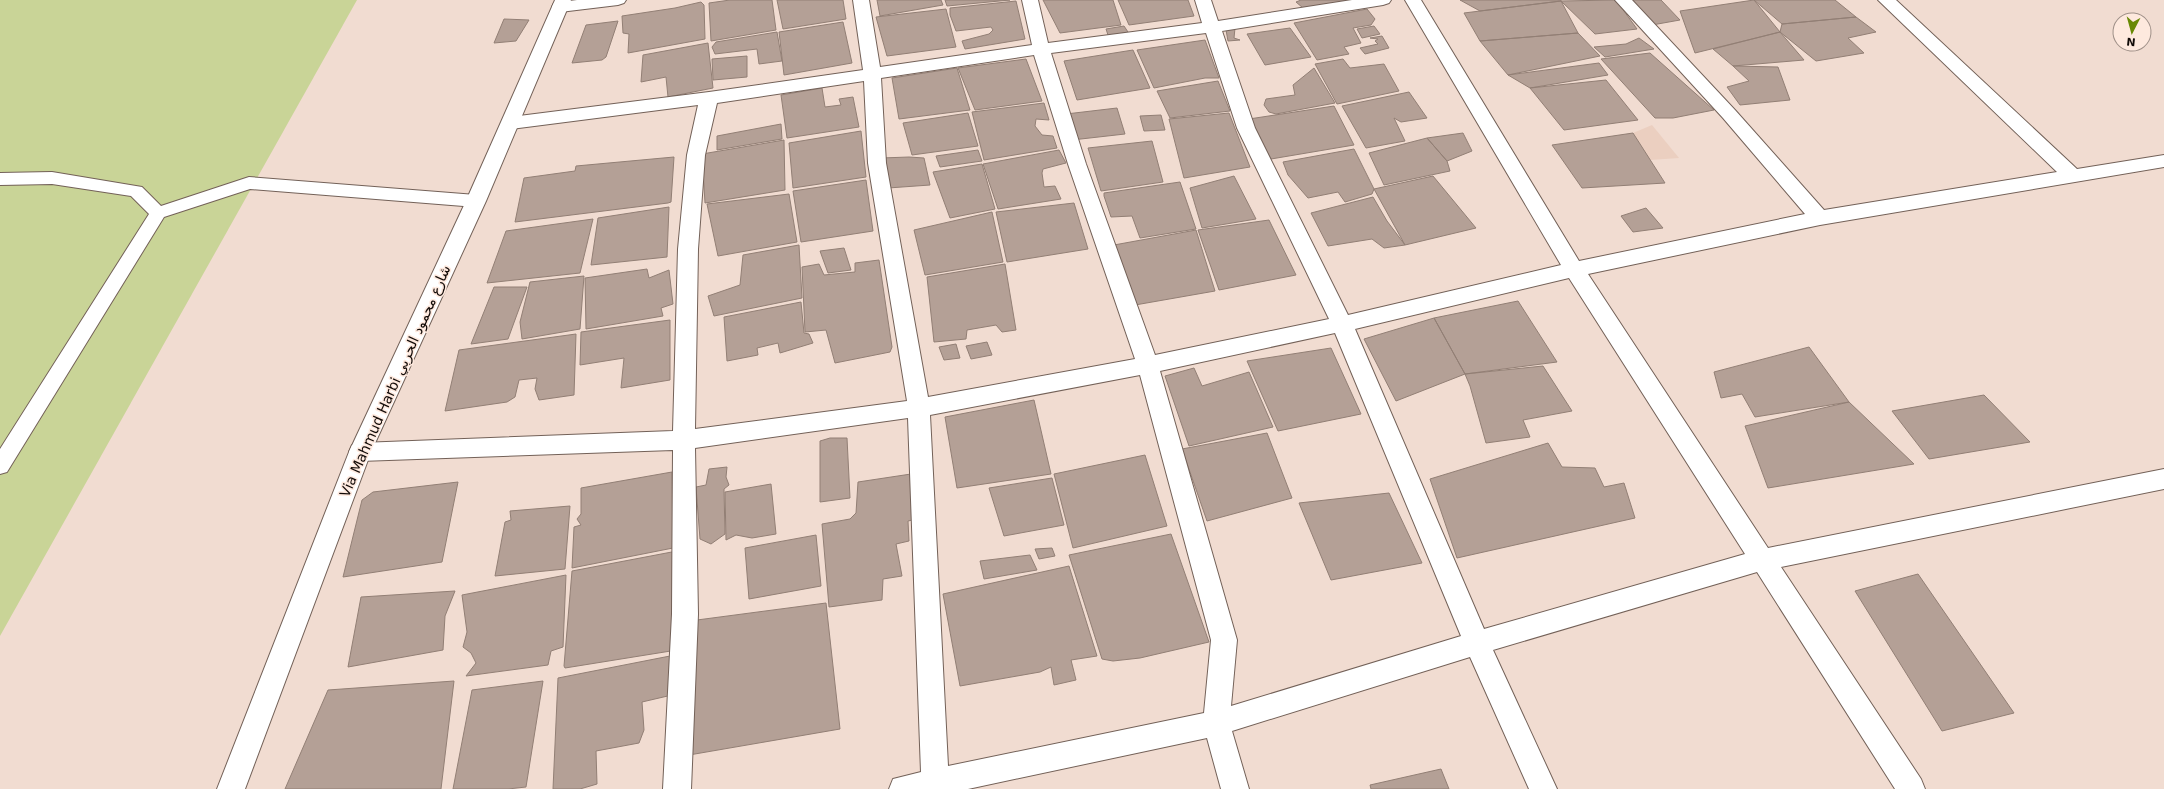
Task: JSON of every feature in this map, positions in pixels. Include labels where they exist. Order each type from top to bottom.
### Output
[{"type":"street","points":[[561,4],[618,0]]},
{"type":"street","points":[[861,0],[872,74],[877,163],[919,408],[934,786]]},
{"type":"street","points":[[1030,0],[1041,49],[1078,164],[1148,365],[1224,640],[1216,723],[1235,789]]},
{"type":"street","points":[[1203,0],[1214,27],[1246,128],[1342,324],[1477,643],[1543,789]]},
{"type":"street","points":[[511,123],[710,98],[1041,49],[1214,27],[1383,0]]},
{"type":"street","points":[[1413,0],[1574,269],[1911,789]]},
{"type":"street","points":[[1623,0],[1729,114],[1820,218]]},
{"type":"street","points":[[1886,0],[2074,177]]},
{"type":"street","name":"Via Mahmud Harbi شارع محمود الحربي","points":[[231,789],[360,452],[511,123],[561,4]]},
{"type":"street","points":[[677,789],[685,614],[684,440],[688,249],[696,155],[710,98]]},
{"type":"street","points":[[360,452],[684,440],[919,408],[1148,365],[1342,324],[1574,269],[1820,218],[2164,161]]},
{"type":"street","points":[[903,789],[934,786],[1216,723],[1477,643],[1762,560],[2164,479]]},
{"type":"lane","points":[[0,179],[52,178],[136,191],[158,213]]},
{"type":"lane","points":[[0,466],[158,213],[249,183],[476,201]]},
{"type":"shaded area","points":[[1652,125],[1679,158],[1650,160],[1633,133]]},
{"type":"green space","points":[[0,0],[357,0],[0,636]]},
{"type":"building","points":[[730,0],[772,0],[776,30],[711,41],[709,3]]},
{"type":"building","points":[[777,0],[843,0],[846,19],[783,29]]},
{"type":"building","points":[[877,0],[941,0],[943,5],[880,16]]},
{"type":"building","points":[[945,0],[1010,0],[947,6]]},
{"type":"building","points":[[1043,0],[1113,0],[1121,25],[1060,33]]},
{"type":"building","points":[[1118,0],[1188,0],[1194,16],[1129,25]]},
{"type":"building","points":[[1301,0],[1352,0],[1303,8],[1296,2]]},
{"type":"building","points":[[1460,0],[1561,0],[1561,1],[1480,11]]},
{"type":"building","points":[[1616,0],[1637,29],[1595,34],[1561,1]]},
{"type":"building","points":[[1629,0],[1661,0],[1680,20],[1652,25]]},
{"type":"building","points":[[1754,0],[1835,0],[1856,17],[1782,24]]},
{"type":"building","points":[[1754,0],[1780,32],[1695,53],[1680,11]]},
{"type":"building","points":[[1016,1],[1025,39],[965,49],[962,41],[989,34],[993,30],[991,27],[956,31],[950,15],[950,8]]},
{"type":"building","points":[[1561,1],[1578,33],[1480,41],[1464,13]]},
{"type":"building","points":[[701,2],[704,5],[705,39],[628,53],[629,34],[623,33],[622,16],[675,8]]},
{"type":"building","points":[[946,9],[956,47],[887,56],[876,17]]},
{"type":"building","points":[[1367,9],[1375,19],[1371,25],[1353,28],[1361,43],[1344,47],[1349,54],[1317,60],[1294,23]]},
{"type":"building","points":[[1856,17],[1876,32],[1848,38],[1864,53],[1816,61],[1780,32],[1782,24]]},
{"type":"building","points":[[504,19],[529,20],[516,41],[494,43]]},
{"type":"building","points":[[618,21],[606,57],[602,60],[572,63],[586,25]]},
{"type":"building","points":[[843,22],[852,63],[784,75],[779,32]]},
{"type":"building","points":[[1124,26],[1128,32],[1111,36],[1108,35],[1106,29]]},
{"type":"building","points":[[1374,26],[1380,34],[1362,38],[1357,29]]},
{"type":"building","points":[[1235,28],[1234,38],[1240,40],[1228,41],[1226,30]]},
{"type":"building","points":[[1290,28],[1311,57],[1265,65],[1247,34]]},
{"type":"building","points":[[777,32],[782,61],[759,64],[757,49],[715,54],[712,47],[716,42]]},
{"type":"building","points":[[1780,32],[1804,60],[1733,66],[1713,49]]},
{"type":"building","points":[[1578,33],[1600,56],[1508,75],[1480,41]]},
{"type":"building","points":[[1382,36],[1389,48],[1365,54],[1360,48],[1378,44],[1375,41],[1378,39],[1370,38]]},
{"type":"building","points":[[1639,38],[1654,49],[1605,57],[1594,47],[1626,44]]},
{"type":"building","points":[[1205,40],[1219,78],[1205,78],[1154,88],[1137,50]]},
{"type":"building","points":[[708,43],[713,88],[668,97],[666,77],[641,82],[643,55]]},
{"type":"building","points":[[1133,50],[1150,88],[1077,100],[1064,61]]},
{"type":"building","points":[[1650,53],[1714,110],[1673,118],[1655,118],[1601,59]]},
{"type":"building","points":[[747,56],[747,77],[713,80],[712,59]]},
{"type":"building","points":[[1026,59],[1042,101],[975,110],[958,68]]},
{"type":"building","points":[[1343,59],[1350,68],[1384,64],[1399,91],[1337,104],[1315,64]]},
{"type":"building","points":[[1599,63],[1608,75],[1530,88],[1508,75]]},
{"type":"building","points":[[1733,66],[1778,67],[1790,100],[1740,105],[1727,87],[1749,81]]},
{"type":"building","points":[[957,68],[970,110],[899,119],[892,78]]},
{"type":"building","points":[[1314,68],[1335,103],[1276,114],[1269,112],[1264,105],[1266,99],[1295,95],[1293,85]]},
{"type":"building","points":[[1606,80],[1638,120],[1564,130],[1530,88]]},
{"type":"building","points":[[1218,81],[1230,111],[1170,118],[1157,91]]},
{"type":"building","points":[[822,88],[825,107],[841,105],[839,99],[853,97],[859,127],[787,138],[781,95]]},
{"type":"building","points":[[1409,92],[1427,118],[1401,122],[1394,118],[1405,141],[1366,148],[1342,106]]},
{"type":"building","points":[[1044,103],[1049,120],[1036,119],[1035,126],[1042,135],[1053,136],[1057,148],[984,160],[972,112]]},
{"type":"building","points":[[1334,106],[1354,145],[1271,159],[1249,119]]},
{"type":"building","points":[[1117,108],[1125,134],[1072,140],[1066,114]]},
{"type":"building","points":[[968,113],[978,146],[912,155],[903,123]]},
{"type":"building","points":[[1229,113],[1250,167],[1184,178],[1169,119]]},
{"type":"building","points":[[1161,115],[1165,130],[1144,131],[1140,116]]},
{"type":"building","points":[[781,124],[782,139],[717,150],[717,136]]},
{"type":"building","points":[[861,131],[866,177],[793,188],[789,143]]},
{"type":"building","points":[[1463,133],[1472,151],[1447,161],[1427,138]]},
{"type":"building","points":[[1633,133],[1665,183],[1582,188],[1552,145]]},
{"type":"building","points":[[1427,138],[1447,161],[1450,171],[1384,185],[1369,153]]},
{"type":"building","points":[[784,140],[785,190],[705,203],[702,154]]},
{"type":"building","points":[[1152,141],[1163,182],[1101,191],[1088,148]]},
{"type":"building","points":[[1354,149],[1374,189],[1372,194],[1345,202],[1338,192],[1308,198],[1288,175],[1283,162]]},
{"type":"building","points":[[978,150],[982,161],[940,167],[936,156]]},
{"type":"building","points":[[1059,150],[1066,163],[1043,169],[1042,173],[1044,187],[1055,186],[1061,199],[998,209],[983,164]]},
{"type":"building","points":[[674,157],[671,202],[515,222],[524,178],[575,171],[576,166]]},
{"type":"building","points":[[881,158],[924,158],[930,185],[888,188]]},
{"type":"building","points":[[982,164],[995,209],[950,218],[933,172]]},
{"type":"building","points":[[1234,176],[1256,219],[1202,228],[1190,188]]},
{"type":"building","points":[[1433,176],[1476,228],[1405,245],[1374,189]]},
{"type":"building","points":[[866,180],[873,231],[801,242],[793,191]]},
{"type":"building","points":[[1180,182],[1196,229],[1140,238],[1132,216],[1111,217],[1104,193]]},
{"type":"building","points":[[789,194],[797,242],[718,256],[707,204]]},
{"type":"building","points":[[1373,197],[1387,221],[1405,245],[1384,248],[1372,239],[1328,246],[1311,213]]},
{"type":"building","points":[[1074,203],[1088,249],[1007,262],[996,212]]},
{"type":"building","points":[[669,207],[667,257],[591,265],[598,218]]},
{"type":"building","points":[[1646,208],[1663,228],[1633,232],[1621,216]]},
{"type":"building","points":[[992,212],[1003,262],[925,275],[914,230]]},
{"type":"building","points":[[593,219],[580,273],[487,283],[506,231]]},
{"type":"building","points":[[1269,220],[1296,275],[1219,290],[1198,230]]},
{"type":"building","points":[[1196,230],[1215,291],[1135,305],[1114,245]]},
{"type":"building","points":[[799,245],[802,298],[714,316],[708,296],[740,285],[743,255]]},
{"type":"building","points":[[844,248],[851,270],[828,273],[820,251]]},
{"type":"building","points":[[879,260],[892,347],[890,352],[835,363],[826,330],[805,332],[802,267],[819,264],[824,275],[855,272],[855,263]]},
{"type":"building","points":[[1005,264],[1016,330],[1002,332],[996,325],[967,330],[966,339],[934,342],[927,277]]},
{"type":"building","points":[[647,269],[649,278],[669,270],[673,304],[661,308],[663,316],[586,329],[585,278]]},
{"type":"building","points":[[584,276],[580,329],[522,339],[520,322],[530,282]]},
{"type":"building","points":[[494,287],[527,287],[508,339],[471,344]]},
{"type":"building","points":[[1518,301],[1557,362],[1465,374],[1434,318]]},
{"type":"building","points":[[801,302],[804,333],[809,334],[813,343],[780,353],[778,343],[757,348],[758,355],[727,361],[724,317]]},
{"type":"building","points":[[1434,318],[1465,374],[1396,401],[1364,339]]},
{"type":"building","points":[[670,320],[670,380],[621,388],[624,358],[580,365],[581,332]]},
{"type":"building","points":[[576,334],[574,395],[539,400],[535,389],[537,378],[519,380],[515,397],[507,402],[445,411],[459,350]]},
{"type":"building","points":[[987,342],[992,355],[971,359],[966,346]]},
{"type":"building","points":[[956,344],[960,358],[944,360],[939,347]]},
{"type":"building","points":[[1809,347],[1849,402],[1755,417],[1742,394],[1721,398],[1714,372]]},
{"type":"building","points":[[1331,348],[1361,414],[1278,431],[1247,361]]},
{"type":"building","points":[[1543,366],[1572,411],[1523,420],[1530,437],[1486,443],[1470,386],[1465,374]]},
{"type":"building","points":[[1194,368],[1202,386],[1249,372],[1273,427],[1189,446],[1165,376]]},
{"type":"building","points":[[1984,395],[2030,442],[1929,459],[1892,411]]},
{"type":"building","points":[[1034,400],[1051,474],[957,488],[945,417]]},
{"type":"building","points":[[1849,402],[1914,464],[1768,488],[1745,426]]},
{"type":"building","points":[[1267,433],[1292,498],[1207,521],[1182,449]]},
{"type":"building","points":[[830,438],[847,438],[850,498],[820,502],[820,441]]},
{"type":"building","points":[[1548,443],[1562,467],[1595,468],[1604,487],[1624,483],[1635,518],[1457,558],[1430,479]]},
{"type":"building","points":[[1145,455],[1167,526],[1073,548],[1054,474]]},
{"type":"building","points":[[727,467],[726,477],[729,485],[724,489],[725,534],[711,544],[700,539],[696,487],[706,485],[709,469]]},
{"type":"building","points":[[672,472],[673,548],[572,568],[574,527],[581,525],[577,519],[581,514],[581,488]]},
{"type":"building","points":[[911,474],[917,519],[908,521],[909,541],[896,544],[902,576],[883,579],[882,600],[829,607],[822,524],[850,519],[856,513],[858,482]]},
{"type":"building","points":[[1052,478],[1064,525],[1004,536],[989,488]]},
{"type":"building","points":[[458,482],[442,562],[343,577],[362,500],[373,492]]},
{"type":"building","points":[[771,484],[776,534],[752,538],[736,535],[726,540],[725,492]]},
{"type":"building","points":[[1389,493],[1422,563],[1331,580],[1299,503]]},
{"type":"building","points":[[570,506],[565,569],[495,576],[505,522],[511,520],[510,511]]},
{"type":"building","points":[[1171,534],[1209,642],[1140,658],[1113,661],[1102,659],[1069,555]]},
{"type":"building","points":[[816,535],[821,586],[749,599],[745,548]]},
{"type":"building","points":[[1052,548],[1055,556],[1039,559],[1035,549]]},
{"type":"building","points":[[677,551],[677,650],[565,668],[572,571]]},
{"type":"building","points":[[1030,555],[1037,570],[984,579],[980,561]]},
{"type":"building","points":[[1069,566],[1097,656],[1071,660],[1076,680],[1054,685],[1051,667],[1040,672],[960,686],[943,594]]},
{"type":"building","points":[[1918,574],[2014,713],[1942,731],[1855,591]]},
{"type":"building","points":[[566,575],[563,647],[551,651],[548,665],[466,676],[476,663],[471,653],[463,647],[467,632],[462,595]]},
{"type":"building","points":[[455,591],[445,616],[443,650],[348,667],[361,597]]},
{"type":"building","points":[[826,603],[840,729],[689,755],[697,620]]},
{"type":"building","points":[[670,656],[672,695],[642,702],[644,730],[639,743],[596,751],[597,784],[580,789],[553,789],[558,678]]},
{"type":"building","points":[[454,681],[441,789],[285,789],[328,690]]},
{"type":"building","points":[[543,681],[526,787],[508,789],[453,789],[472,690]]},
{"type":"building","points":[[1441,769],[1449,789],[1371,789],[1370,785]]}]
